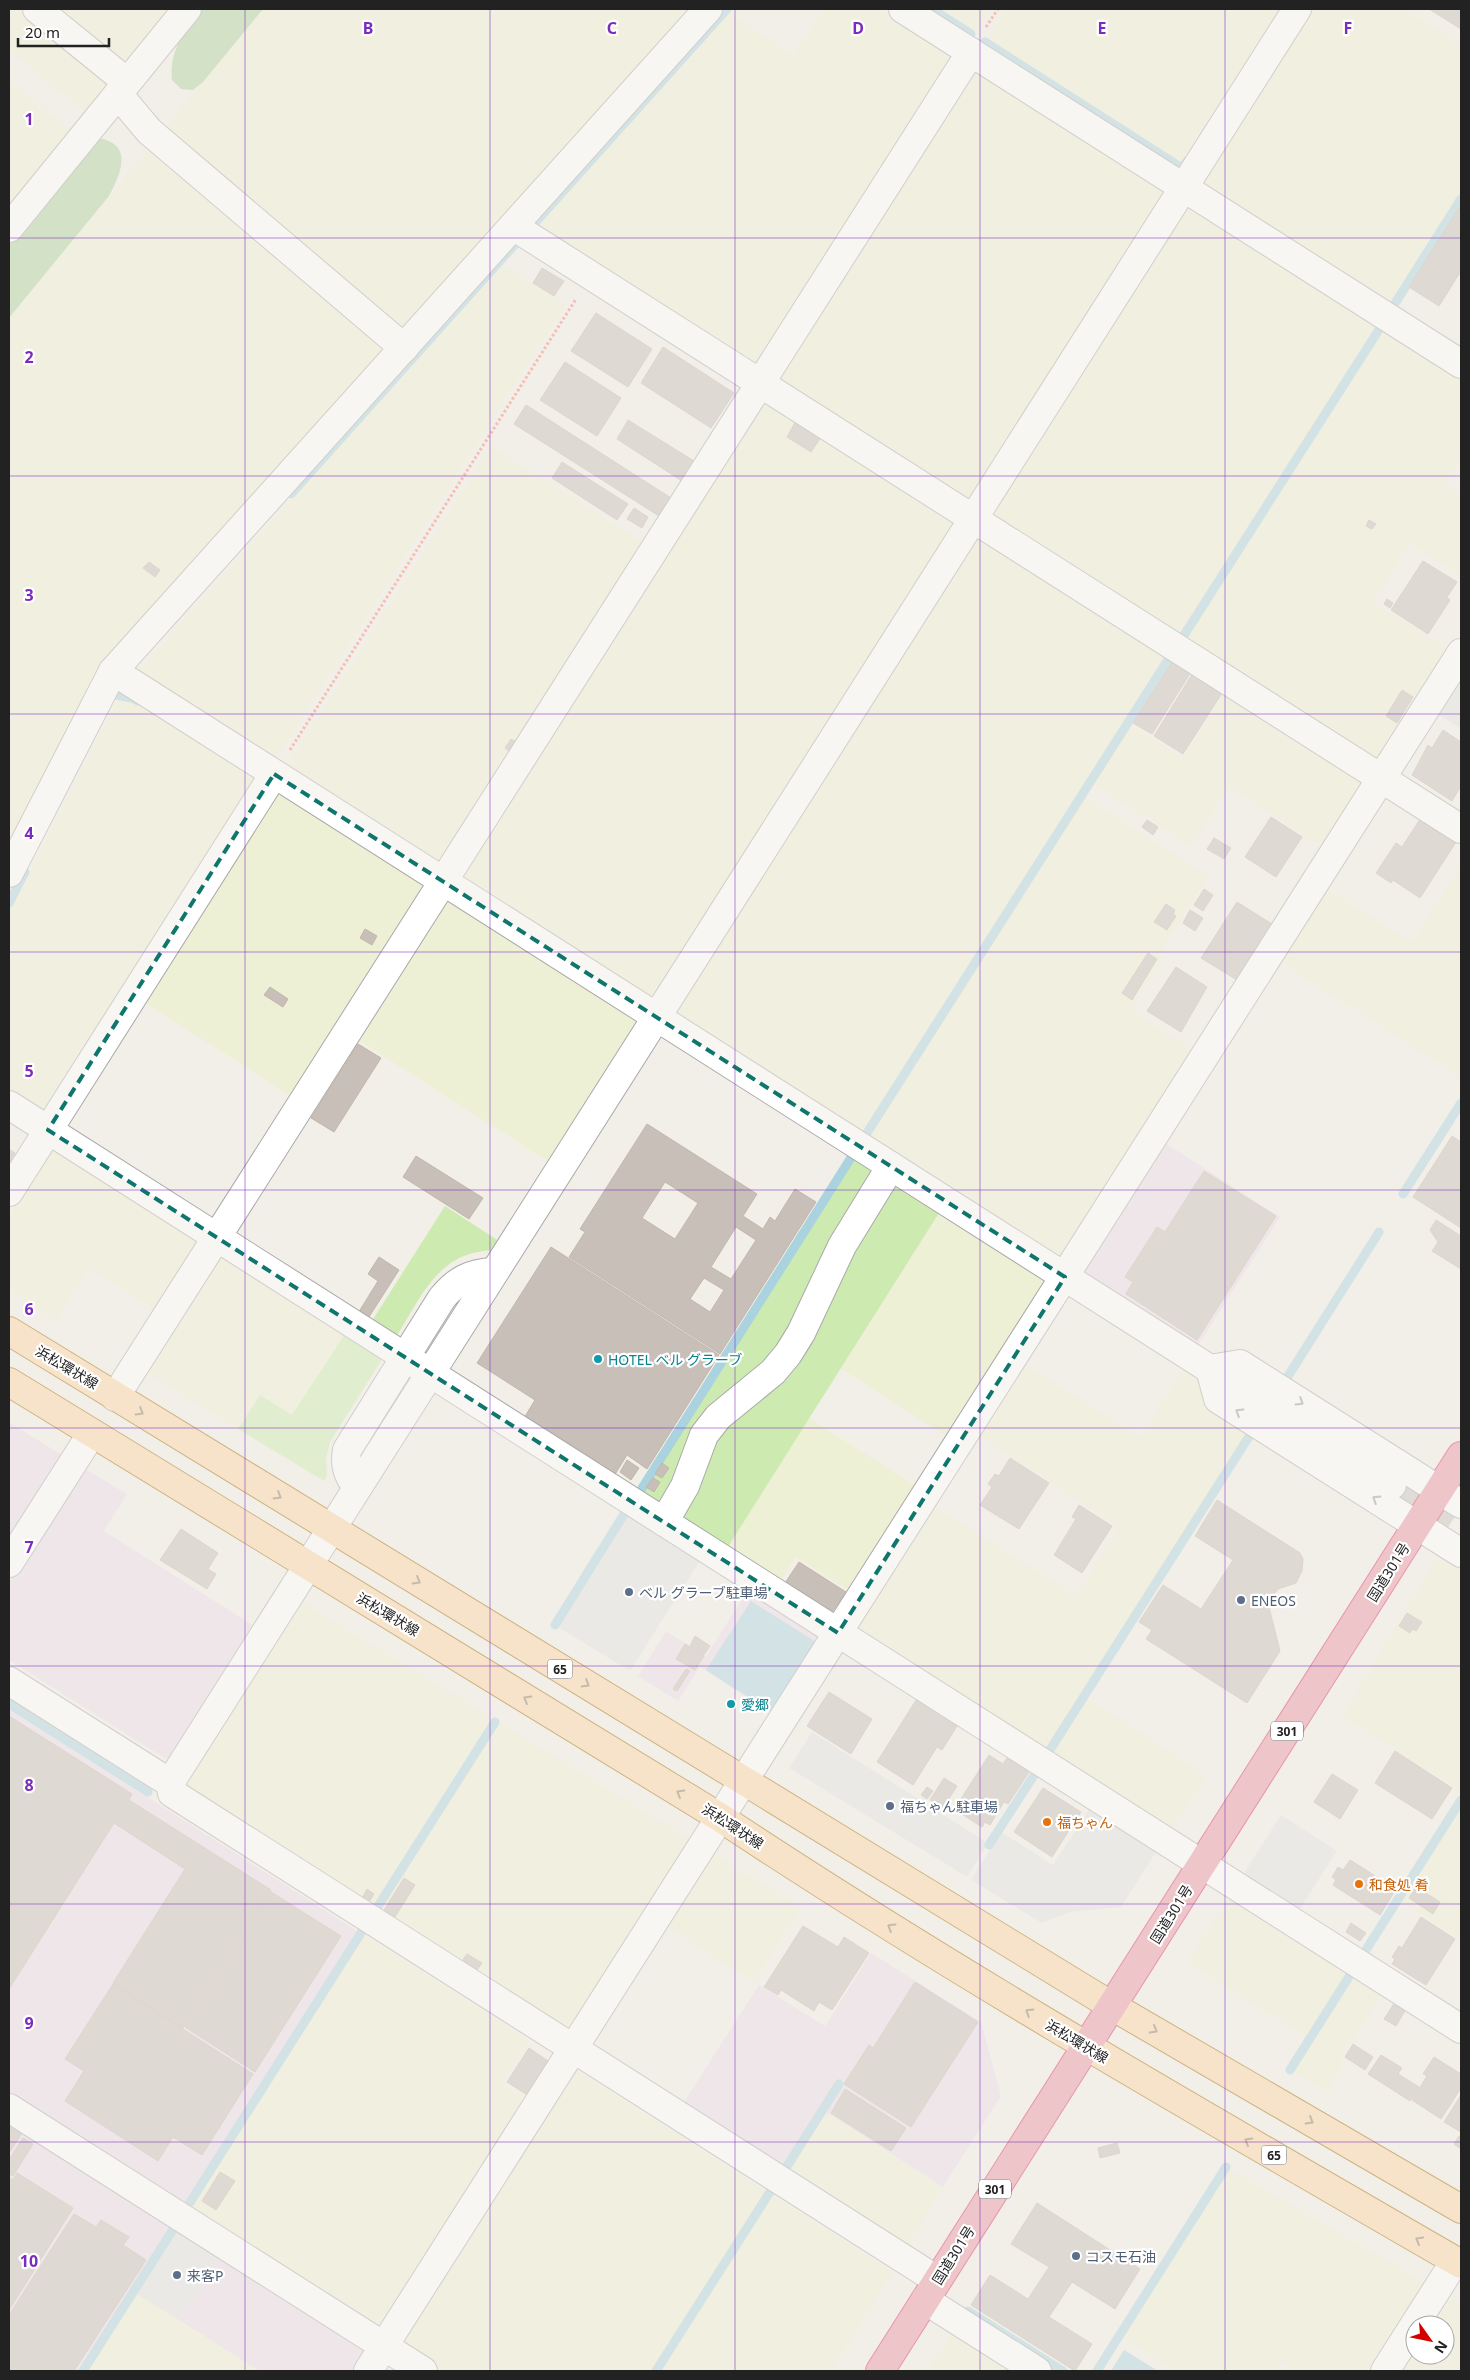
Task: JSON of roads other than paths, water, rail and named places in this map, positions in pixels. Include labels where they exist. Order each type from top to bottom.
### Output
[{"type":"highway","name":"国道301号","points":[[880,2371],[1417,1525],[1450,1498],[1461,1456]]},
{"type":"main road","name":"浜松環状線","points":[[9,1331],[1112,2006],[1461,2209]]},
{"type":"main road","name":"浜松環状線","points":[[9,1382],[721,1818],[823,1886],[1086,2047],[1458,2263]]},
{"type":"street","points":[[37,9],[122,88],[149,131],[404,348]]},
{"type":"street","points":[[9,228],[187,9]]},
{"type":"street","points":[[9,873],[113,671],[708,9]]},
{"type":"street","points":[[903,9],[1461,364]]},
{"type":"street","points":[[1037,2371],[931,2290],[573,2048],[172,1793],[170,1783],[1297,9]]},
{"type":"street","points":[[115,1397],[971,52]]},
{"type":"street","points":[[513,226],[1461,829]]},
{"type":"street","points":[[368,2371],[1461,654]]},
{"type":"street","points":[[113,671],[1392,1485]]},
{"type":"street","points":[[9,1192],[274,774]]},
{"type":"street","points":[[9,1105],[1461,2029]]},
{"type":"street","points":[[664,1522],[685,1486],[704,1435],[718,1417],[773,1372],[788,1354],[801,1333],[847,1238],[891,1166]]},
{"type":"street","points":[[357,1488],[348,1474],[345,1462],[347,1450],[442,1298],[452,1286],[464,1278],[477,1273],[494,1272]]},
{"type":"street","points":[[1210,1370],[1240,1364],[1450,1498]]},
{"type":"street","points":[[1210,1370],[1218,1399],[1461,1553]]},
{"type":"street","points":[[9,1563],[92,1433]]},
{"type":"street","points":[[9,1681],[170,1783]]},
{"type":"street","points":[[9,2108],[423,2371]]},
{"type":"street","points":[[1385,2371],[1458,2263]]},
{"type":"water","points":[[751,1601],[816,1642],[771,1712],[706,1670]]},
{"type":"water","points":[[1124,2350],[1158,2371],[1111,2371]]},
{"type":"waterway","points":[[533,225],[727,9]]},
{"type":"waterway","points":[[932,9],[971,34]]},
{"type":"waterway","points":[[985,42],[1182,168],[1187,161]]},
{"type":"waterway","points":[[1394,305],[1461,199]]},
{"type":"waterway","points":[[291,494],[517,242]]},
{"type":"waterway","points":[[1181,640],[1380,328]]},
{"type":"waterway","points":[[865,1136],[1171,655]]},
{"type":"waterway","points":[[116,695],[138,701]]},
{"type":"waterway","points":[[9,903],[25,872]]},
{"type":"waterway","points":[[1403,1194],[1461,1103]]},
{"type":"waterway","points":[[639,1493],[854,1153]]},
{"type":"waterway","points":[[1285,1381],[1379,1232]]},
{"type":"waterway","points":[[1048,1753],[1250,1435]]},
{"type":"waterway","points":[[555,1625],[626,1511]]},
{"type":"waterway","points":[[9,1704],[148,1792]]},
{"type":"waterway","points":[[375,1911],[495,1722]]},
{"type":"waterway","points":[[989,1845],[1036,1772]]},
{"type":"waterway","points":[[1364,1953],[1461,1800]]},
{"type":"waterway","points":[[189,2204],[366,1925]]},
{"type":"waterway","points":[[1290,2070],[1352,1972]]},
{"type":"waterway","points":[[784,2171],[839,2084]]},
{"type":"waterway","points":[[1097,2371],[1226,2167]]},
{"type":"waterway","points":[[656,2371],[775,2184]]},
{"type":"waterway","points":[[83,2371],[172,2231]]},
{"type":"waterway","points":[[968,2311],[1063,2371]]},
{"type":"tunnel","points":[[1392,1485],[1461,1529]]},
{"type":"place","name":"HOTEL ベル グラーブ","points":[[598,1359]]},
{"type":"place","name":"ベル グラーブ駐車場","points":[[629,1592]]},
{"type":"place","name":"ENEOS","points":[[1241,1600]]},
{"type":"place","name":"愛郷","points":[[731,1704]]},
{"type":"place","name":"福ちゃん駐車場","points":[[890,1806]]},
{"type":"place","name":"福ちゃん","points":[[1047,1822]]},
{"type":"place","name":"和食処 肴","points":[[1359,1884]]},
{"type":"place","name":"コスモ石油","points":[[1076,2256]]},
{"type":"place","name":"来客P","points":[[177,2275]]}]
